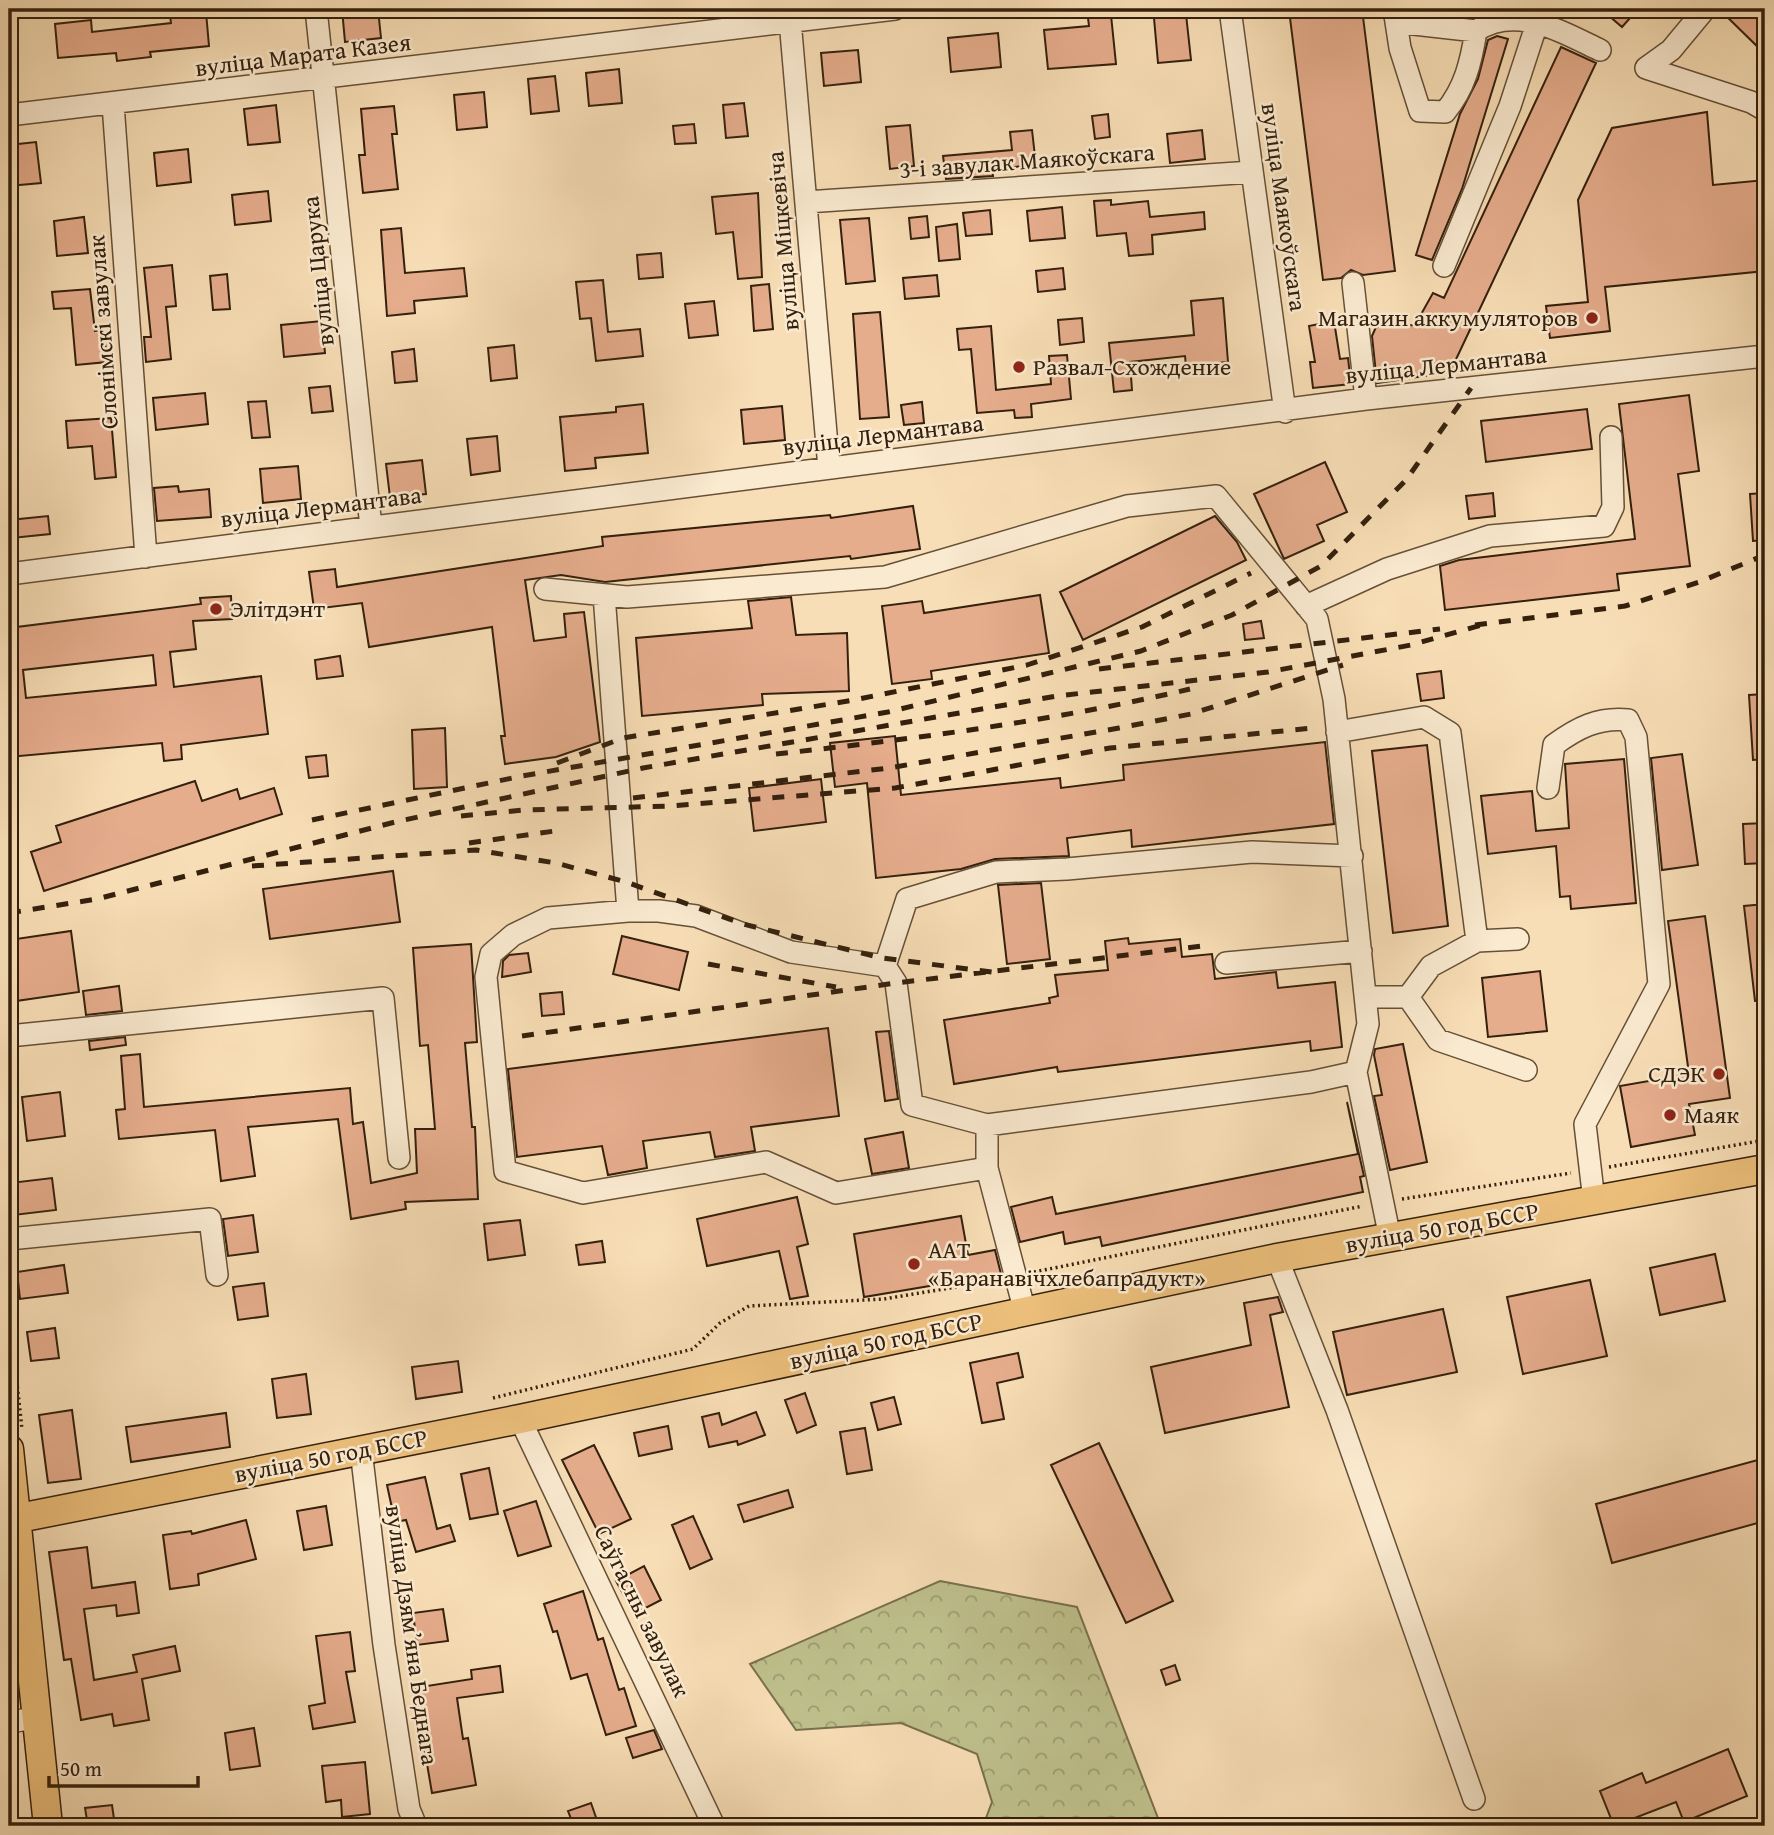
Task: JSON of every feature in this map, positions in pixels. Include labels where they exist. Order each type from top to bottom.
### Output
[{"type":"main road","name":"вуліца 50 год БССР","points":[[13,1519],[520,1419],[1277,1258],[1765,1169]]},
{"type":"main road","points":[[16,1445],[13,1519],[48,1826]]},
{"type":"street","name":"вуліца Царука","points":[[316,9],[371,527]]},
{"type":"street","name":"вуліца Марата Казея","points":[[9,115],[324,79],[790,15],[895,9]]},
{"type":"street","name":"вуліца Маякоўскага","points":[[1230,9],[1285,412]]},
{"type":"street","points":[[1705,9],[1671,50],[1646,68],[1751,102],[1765,110]]},
{"type":"street","name":"вуліца Міцкевіча","points":[[790,15],[830,468]]},
{"type":"street","points":[[1476,31],[1471,62],[1460,95],[1445,113],[1420,111],[1401,48],[1395,16],[1476,31],[1491,21],[1539,15],[1600,50]]},
{"type":"street","points":[[1444,266],[1510,106],[1539,15]]},
{"type":"street","name":"Слонімскі завулак","points":[[113,104],[146,556]]},
{"type":"street","name":"3-і завулак Маякоўскага","points":[[806,202],[1252,172]]},
{"type":"street","points":[[1353,283],[1366,399]]},
{"type":"street","name":"вуліца Лермантава","points":[[9,574],[1285,412],[1366,399],[1765,356]]},
{"type":"street","points":[[1306,606],[1387,569],[1490,536],[1604,526],[1613,507],[1611,438]]},
{"type":"street","points":[[545,589],[627,597],[886,577],[1127,506],[1216,496],[1317,619],[1337,732],[1366,997],[1368,1024],[1356,1072],[1390,1238]]},
{"type":"street","points":[[604,595],[628,912]]},
{"type":"street","points":[[1337,732],[1424,717],[1450,733],[1477,941]]},
{"type":"street","points":[[1548,788],[1554,745],[1575,729],[1607,718],[1628,720],[1636,737],[1659,984],[1585,1124],[1594,1201]]},
{"type":"street","points":[[885,967],[907,899],[996,872],[1068,869],[1252,852],[1352,856]]},
{"type":"street","points":[[987,1168],[836,1193],[766,1161],[583,1193],[505,1171],[485,977],[491,954],[513,935],[548,918],[659,911],[696,916],[791,952],[885,967],[896,983],[912,1105],[987,1125],[1311,1082],[1356,1072]]},
{"type":"street","points":[[1408,997],[1431,966],[1477,941],[1518,939]]},
{"type":"street","points":[[1226,963],[1361,951]]},
{"type":"street","points":[[1366,997],[1408,997]]},
{"type":"street","points":[[1408,997],[1438,1040],[1526,1070]]},
{"type":"street","points":[[9,1037],[383,998],[399,1158]]},
{"type":"street","points":[[987,1125],[987,1168],[1024,1312]]},
{"type":"street","points":[[9,1239],[210,1219],[217,1275]]},
{"type":"street","points":[[1277,1258],[1337,1410],[1474,1799]]},
{"type":"street","name":"Саўгасны завулак","points":[[520,1419],[715,1826]]},
{"type":"street","name":"вуліца Дзямʼяна Беднага","points":[[361,1450],[384,1645],[409,1809],[416,1826]]},
{"type":"street","points":[[9,1722],[36,1718]]},
{"type":"path","points":[[492,1398],[693,1349],[720,1323],[749,1306],[884,1299],[998,1280],[998,1274]]},
{"type":"path","points":[[9,1310],[16,1445]]},
{"type":"green space","points":[[940,1581],[1077,1607],[1161,1826],[983,1826],[992,1802],[977,1754],[901,1723],[796,1730],[750,1664]]},
{"type":"building","points":[[342,9],[378,9],[381,38],[345,42]]},
{"type":"building","points":[[1362,9],[1395,271],[1363,275],[1351,270],[1341,278],[1323,280],[1289,10]]},
{"type":"building","points":[[1601,9],[1638,9],[1622,27]]},
{"type":"building","points":[[1719,9],[1765,9],[1765,54]]},
{"type":"building","points":[[206,12],[209,46],[150,52],[151,57],[117,61],[116,53],[58,58],[55,24],[91,20],[92,32],[171,23],[170,16]]},
{"type":"building","points":[[1186,14],[1191,60],[1158,63],[1154,18]]},
{"type":"building","points":[[1111,15],[1116,64],[1048,69],[1044,30],[1089,26],[1088,18]]},
{"type":"building","points":[[998,33],[1001,67],[951,72],[948,38]]},
{"type":"building","points":[[1497,36],[1508,39],[1462,189],[1432,260],[1416,255],[1460,114],[1478,79],[1488,40]]},
{"type":"building","points":[[1561,47],[1596,63],[1450,372],[1377,383],[1372,336],[1376,327],[1415,325],[1433,293],[1444,298]]},
{"type":"building","points":[[858,50],[861,82],[824,86],[821,53]]},
{"type":"building","points":[[619,69],[622,103],[589,106],[586,73]]},
{"type":"building","points":[[555,76],[559,111],[531,114],[528,79]]},
{"type":"building","points":[[484,92],[487,127],[457,130],[454,95]]},
{"type":"building","points":[[744,103],[748,136],[726,138],[723,105]]},
{"type":"building","points":[[276,105],[280,142],[248,145],[244,109]]},
{"type":"building","points":[[394,106],[397,134],[392,134],[398,189],[363,193],[359,155],[365,155],[361,109]]},
{"type":"building","points":[[1707,112],[1713,185],[1765,180],[1765,271],[1605,287],[1610,331],[1550,338],[1546,306],[1588,302],[1578,200],[1612,128]]},
{"type":"building","points":[[1108,114],[1110,137],[1095,139],[1092,116]]},
{"type":"building","points":[[694,124],[696,143],[675,144],[673,126]]},
{"type":"building","points":[[910,125],[914,166],[890,169],[886,127]]},
{"type":"building","points":[[1032,130],[1036,165],[992,169],[993,176],[946,179],[943,156],[1012,150],[1010,132]]},
{"type":"building","points":[[1202,130],[1205,159],[1170,163],[1167,134]]},
{"type":"building","points":[[36,142],[41,183],[9,186],[9,145]]},
{"type":"building","points":[[188,149],[191,182],[157,186],[154,153]]},
{"type":"building","points":[[268,191],[271,221],[235,225],[232,195]]},
{"type":"building","points":[[758,193],[762,277],[738,279],[733,232],[716,234],[712,197]]},
{"type":"building","points":[[1111,200],[1111,205],[1148,201],[1150,217],[1204,212],[1205,229],[1152,235],[1153,254],[1129,256],[1126,233],[1097,236],[1094,201]]},
{"type":"building","points":[[1062,207],[1065,238],[1030,241],[1027,211]]},
{"type":"building","points":[[990,210],[992,234],[966,236],[963,213]]},
{"type":"building","points":[[927,216],[929,237],[911,239],[909,218]]},
{"type":"building","points":[[84,217],[88,253],[57,256],[54,221]]},
{"type":"building","points":[[869,218],[875,281],[846,284],[840,220]]},
{"type":"building","points":[[957,224],[960,259],[939,261],[936,227]]},
{"type":"building","points":[[401,228],[405,273],[464,268],[467,296],[414,301],[415,313],[387,316],[381,230]]},
{"type":"building","points":[[661,253],[663,277],[639,279],[637,255]]},
{"type":"building","points":[[172,265],[176,306],[166,307],[171,359],[146,362],[144,337],[151,337],[144,268]]},
{"type":"building","points":[[1063,268],[1065,289],[1038,292],[1036,271]]},
{"type":"building","points":[[227,274],[230,309],[213,310],[210,276]]},
{"type":"building","points":[[937,275],[939,296],[905,299],[903,278]]},
{"type":"building","points":[[603,280],[608,332],[640,329],[643,356],[596,361],[591,318],[580,319],[576,282]]},
{"type":"building","points":[[769,284],[773,329],[754,331],[751,286]]},
{"type":"building","points":[[90,289],[95,331],[104,330],[107,362],[76,365],[71,308],[54,309],[52,292]]},
{"type":"building","points":[[1223,298],[1228,362],[1186,366],[1185,356],[1130,362],[1132,390],[1114,392],[1109,343],[1194,335],[1191,301]]},
{"type":"building","points":[[714,301],[718,335],[689,338],[685,304]]},
{"type":"building","points":[[880,312],[889,417],[860,419],[853,314]]},
{"type":"building","points":[[1082,318],[1084,342],[1060,345],[1058,320]]},
{"type":"building","points":[[322,321],[325,353],[284,357],[281,325]]},
{"type":"building","points":[[1334,321],[1340,359],[1348,358],[1351,384],[1313,388],[1310,362],[1315,362],[1309,326]]},
{"type":"building","points":[[991,326],[996,390],[1051,384],[1049,356],[1067,355],[1071,399],[1031,404],[1032,417],[1015,418],[1014,410],[977,413],[971,349],[959,350],[957,329]]},
{"type":"building","points":[[514,345],[517,378],[491,381],[488,348]]},
{"type":"building","points":[[414,349],[417,381],[395,383],[392,352]]},
{"type":"building","points":[[330,386],[333,411],[312,413],[309,388]]},
{"type":"building","points":[[205,393],[208,424],[156,430],[153,398]]},
{"type":"building","points":[[1689,395],[1699,471],[1678,474],[1690,566],[1617,574],[1619,590],[1445,610],[1440,566],[1459,560],[1635,539],[1619,404]]},
{"type":"building","points":[[266,401],[270,437],[252,438],[248,402]]},
{"type":"building","points":[[922,402],[924,423],[904,425],[901,405]]},
{"type":"building","points":[[643,404],[648,453],[595,458],[596,468],[565,471],[560,417],[616,412],[616,407]]},
{"type":"building","points":[[782,406],[785,440],[744,444],[741,410]]},
{"type":"building","points":[[1587,409],[1592,449],[1486,462],[1481,421]]},
{"type":"building","points":[[111,418],[116,477],[95,479],[92,446],[68,448],[66,421]]},
{"type":"building","points":[[497,436],[500,471],[471,475],[467,439]]},
{"type":"building","points":[[422,460],[426,494],[390,497],[386,464]]},
{"type":"building","points":[[1325,462],[1347,512],[1317,525],[1324,541],[1284,559],[1254,494]]},
{"type":"building","points":[[298,466],[301,499],[263,503],[260,469]]},
{"type":"building","points":[[178,486],[179,492],[209,489],[211,517],[157,521],[154,488]]},
{"type":"building","points":[[1493,493],[1495,516],[1469,519],[1466,496]]},
{"type":"building","points":[[1765,493],[1765,540],[1753,541],[1750,494]]},
{"type":"building","points":[[913,506],[920,549],[851,559],[850,556],[605,582],[561,575],[525,580],[534,641],[566,637],[564,614],[584,612],[600,742],[556,757],[505,764],[501,736],[505,736],[492,627],[369,647],[362,603],[314,609],[309,572],[335,569],[337,587],[603,546],[602,537],[830,515],[831,518]]},
{"type":"building","points":[[48,516],[50,534],[12,538],[10,520]]},
{"type":"building","points":[[1215,516],[1237,542],[1246,560],[1083,640],[1060,592]]},
{"type":"building","points":[[1040,595],[1049,653],[931,671],[932,679],[892,684],[882,606],[922,601],[924,613]]},
{"type":"building","points":[[231,596],[232,619],[193,621],[196,649],[170,652],[174,687],[261,676],[268,734],[181,745],[182,759],[164,761],[162,743],[9,757],[9,628],[201,604],[200,598]],"holes":[[[153,655],[156,685],[26,698],[23,670]]]},
{"type":"building","points":[[791,597],[796,635],[847,633],[849,691],[762,694],[763,705],[642,716],[636,638],[752,628],[748,601]]},
{"type":"building","points":[[1261,621],[1264,638],[1245,640],[1243,624]]},
{"type":"building","points":[[340,656],[343,676],[317,679],[315,660]]},
{"type":"building","points":[[1441,671],[1444,698],[1421,701],[1417,674]]},
{"type":"building","points":[[1765,694],[1765,759],[1753,760],[1749,695]]},
{"type":"building","points":[[445,728],[447,787],[414,789],[412,730]]},
{"type":"building","points":[[895,736],[901,795],[1060,778],[1061,788],[1124,780],[1123,765],[1325,742],[1334,824],[1132,847],[1131,830],[1067,838],[1069,856],[995,859],[961,869],[876,878],[867,783],[835,787],[830,743]]},
{"type":"building","points":[[1427,745],[1448,926],[1393,933],[1372,751]]},
{"type":"building","points":[[1682,754],[1698,865],[1662,870],[1651,758]]},
{"type":"building","points":[[326,755],[328,776],[309,778],[306,757]]},
{"type":"building","points":[[1624,759],[1636,903],[1571,909],[1570,896],[1560,897],[1556,846],[1488,854],[1481,796],[1532,791],[1536,831],[1569,828],[1565,764]]},
{"type":"building","points":[[821,779],[826,822],[754,831],[749,788]]},
{"type":"building","points":[[195,781],[202,801],[237,789],[240,799],[274,788],[282,814],[44,891],[31,852],[61,842],[56,826]]},
{"type":"building","points":[[1765,823],[1765,863],[1745,864],[1743,824]]},
{"type":"building","points":[[393,871],[400,922],[270,939],[263,889]]},
{"type":"building","points":[[1041,883],[1050,959],[1007,964],[998,885]]},
{"type":"building","points":[[1765,904],[1765,1000],[1755,1001],[1744,906]]},
{"type":"building","points":[[1705,916],[1730,1098],[1689,1104],[1695,1135],[1631,1147],[1620,1086],[1689,1074],[1668,921]]},
{"type":"building","points":[[71,931],[79,992],[9,1002],[9,940]]},
{"type":"building","points":[[622,936],[688,952],[679,990],[613,974]]},
{"type":"building","points":[[1128,938],[1129,944],[1180,939],[1182,957],[1212,954],[1215,979],[1276,972],[1278,988],[1335,982],[1342,1047],[1311,1051],[1310,1041],[1058,1072],[1057,1067],[954,1084],[944,1020],[1050,1003],[1049,998],[1058,996],[1055,975],[1108,970],[1105,941]]},
{"type":"building","points":[[471,944],[477,1042],[465,1043],[472,1127],[475,1127],[478,1199],[405,1202],[406,1209],[351,1219],[338,1119],[248,1127],[255,1176],[221,1181],[215,1130],[119,1139],[116,1110],[125,1109],[121,1056],[140,1054],[144,1107],[350,1088],[353,1124],[363,1122],[371,1183],[417,1173],[415,1129],[435,1129],[428,1045],[420,1046],[413,948]]},
{"type":"building","points":[[528,953],[531,972],[502,977],[503,961],[509,955]]},
{"type":"building","points":[[1540,971],[1547,1031],[1488,1037],[1482,978]]},
{"type":"building","points":[[119,986],[122,1011],[86,1015],[83,991]]},
{"type":"building","points":[[562,992],[564,1014],[542,1016],[540,994]]},
{"type":"building","points":[[828,1028],[839,1116],[751,1127],[755,1151],[715,1157],[710,1132],[643,1141],[647,1168],[608,1175],[602,1146],[517,1157],[508,1069]]},
{"type":"building","points":[[889,1031],[898,1099],[885,1101],[876,1032]]},
{"type":"building","points":[[125,1037],[126,1045],[90,1050],[89,1041]]},
{"type":"building","points":[[1403,1044],[1427,1162],[1390,1170],[1374,1096],[1382,1095],[1374,1055],[1375,1049]]},
{"type":"building","points":[[60,1092],[65,1136],[27,1141],[22,1097]]},
{"type":"building","points":[[1347,1102],[1364,1176],[1360,1177],[1363,1192],[1102,1246],[1100,1237],[1065,1244],[1063,1232],[1020,1242],[1011,1207],[1052,1197],[1056,1214],[1358,1154]]},
{"type":"building","points":[[903,1132],[909,1168],[872,1174],[865,1139]]},
{"type":"building","points":[[52,1178],[56,1210],[14,1215],[10,1183]]},
{"type":"building","points":[[797,1197],[808,1244],[797,1247],[808,1296],[790,1299],[779,1251],[707,1266],[697,1219]]},
{"type":"building","points":[[253,1215],[258,1252],[228,1256],[223,1219]]},
{"type":"building","name":"ААТ «Баранавічхлебапрадукт»","points":[[961,1216],[968,1255],[995,1250],[1001,1274],[864,1297],[854,1234]]},
{"type":"building","points":[[520,1220],[525,1255],[488,1260],[484,1224]]},
{"type":"building","points":[[602,1241],[605,1262],[579,1265],[576,1245]]},
{"type":"building","points":[[1715,1254],[1725,1301],[1660,1315],[1650,1268]]},
{"type":"building","points":[[64,1265],[68,1293],[20,1299],[17,1272]]},
{"type":"building","points":[[1590,1280],[1607,1356],[1523,1374],[1507,1297]]},
{"type":"building","points":[[264,1283],[268,1316],[238,1320],[233,1287]]},
{"type":"building","points":[[1278,1297],[1283,1312],[1270,1315],[1289,1407],[1165,1433],[1151,1367],[1251,1345],[1244,1303]]},
{"type":"building","points":[[1443,1309],[1457,1372],[1347,1395],[1333,1332]]},
{"type":"building","points":[[55,1328],[59,1358],[31,1361],[27,1332]]},
{"type":"building","points":[[1018,1353],[1023,1377],[997,1383],[1004,1419],[982,1423],[970,1363]]},
{"type":"building","points":[[458,1361],[462,1392],[416,1399],[412,1367]]},
{"type":"building","points":[[306,1374],[311,1414],[277,1418],[272,1379]]},
{"type":"building","points":[[805,1393],[816,1425],[797,1433],[785,1400]]},
{"type":"building","points":[[894,1397],[901,1424],[878,1430],[871,1403]]},
{"type":"building","points":[[72,1410],[81,1479],[48,1483],[39,1415]]},
{"type":"building","points":[[756,1412],[765,1435],[738,1445],[737,1441],[709,1447],[702,1417],[719,1413],[722,1425]]},
{"type":"building","points":[[226,1413],[230,1447],[131,1462],[126,1427]]},
{"type":"building","points":[[668,1426],[672,1449],[639,1456],[634,1433]]},
{"type":"building","points":[[865,1428],[872,1470],[847,1474],[840,1432]]},
{"type":"building","points":[[1099,1443],[1173,1601],[1126,1623],[1051,1465]]},
{"type":"building","points":[[594,1445],[631,1519],[599,1534],[562,1460]]},
{"type":"building","points":[[1765,1458],[1765,1521],[1612,1563],[1596,1504]]},
{"type":"building","points":[[489,1468],[498,1514],[470,1519],[461,1474]]},
{"type":"building","points":[[425,1477],[437,1529],[450,1525],[455,1541],[416,1552],[406,1520],[395,1522],[387,1485]]},
{"type":"building","points":[[788,1490],[793,1507],[744,1522],[738,1505]]},
{"type":"building","points":[[536,1501],[551,1546],[518,1556],[504,1511]]},
{"type":"building","points":[[326,1506],[332,1545],[304,1550],[297,1511]]},
{"type":"building","points":[[693,1516],[712,1559],[690,1569],[672,1525]]},
{"type":"building","points":[[246,1520],[256,1559],[198,1574],[199,1585],[170,1589],[163,1535],[191,1531],[192,1534]]},
{"type":"building","points":[[87,1547],[92,1588],[135,1582],[139,1613],[117,1616],[116,1605],[84,1609],[94,1680],[137,1672],[133,1655],[175,1646],[180,1671],[142,1679],[149,1720],[114,1726],[112,1714],[81,1720],[71,1659],[64,1660],[49,1552]]},
{"type":"building","points":[[644,1566],[661,1600],[634,1614],[616,1581]]},
{"type":"building","points":[[583,1591],[598,1640],[603,1638],[619,1690],[624,1688],[636,1726],[606,1735],[587,1674],[571,1679],[557,1631],[553,1632],[544,1604]]},
{"type":"building","points":[[443,1609],[448,1641],[417,1645],[413,1613]]},
{"type":"building","points":[[350,1632],[355,1671],[346,1672],[355,1722],[313,1729],[309,1706],[325,1703],[316,1636]]},
{"type":"building","points":[[1175,1665],[1180,1680],[1166,1685],[1161,1670]]},
{"type":"building","points":[[500,1666],[503,1692],[457,1698],[463,1739],[468,1738],[476,1785],[432,1793],[414,1688],[472,1679],[471,1670]]},
{"type":"building","points":[[254,1728],[260,1766],[230,1770],[225,1733]]},
{"type":"building","points":[[654,1730],[662,1749],[633,1758],[626,1738]]},
{"type":"building","points":[[1728,1749],[1747,1796],[1684,1822],[1676,1802],[1614,1826],[1600,1791],[1642,1773],[1646,1783]]},
{"type":"building","points":[[365,1762],[370,1814],[342,1817],[341,1800],[326,1802],[322,1766]]},
{"type":"building","points":[[591,1803],[599,1826],[574,1826],[568,1811]]},
{"type":"building","points":[[112,1805],[115,1826],[88,1826],[85,1808]]},
{"type":"railway","points":[[312,820],[522,776],[888,712],[1141,651],[1232,615],[1321,566],[1406,480],[1471,388]]},
{"type":"railway","points":[[1475,625],[1625,606],[1699,582],[1765,555]]},
{"type":"railway","points":[[557,763],[623,738],[854,700],[1027,665],[1142,627],[1251,573]]},
{"type":"railway","points":[[9,913],[97,899],[395,822],[643,768],[1057,696],[1268,672],[1411,645],[1485,624]]},
{"type":"railway","points":[[1099,669],[1440,629]]},
{"type":"railway","points":[[633,798],[889,768],[1119,728],[1191,714],[1343,665]]},
{"type":"railway","points":[[776,754],[984,728],[1087,711],[1190,689]]},
{"type":"railway","points":[[461,816],[524,810],[670,806],[895,788],[1110,748],[1313,728]]},
{"type":"railway","points":[[469,843],[555,831]]},
{"type":"railway","points":[[252,866],[476,850],[556,863],[626,882],[743,924],[882,958],[992,972]]},
{"type":"railway","points":[[522,1036],[896,983],[1210,945]]},
{"type":"railway","points":[[708,964],[836,987]]},
{"type":"place","name":"Магазин аккумуляторов","points":[[1592,318]]},
{"type":"place","name":"Развал-Схождение","points":[[1019,367]]},
{"type":"place","name":"Элітдэнт","points":[[216,609]]},
{"type":"place","name":"СДЭК","points":[[1719,1074]]},
{"type":"place","name":"Маяк","points":[[1670,1115]]},
{"type":"place","name":"ААТ «Баранавічхлебапрадукт»","points":[[914,1264]]}]
